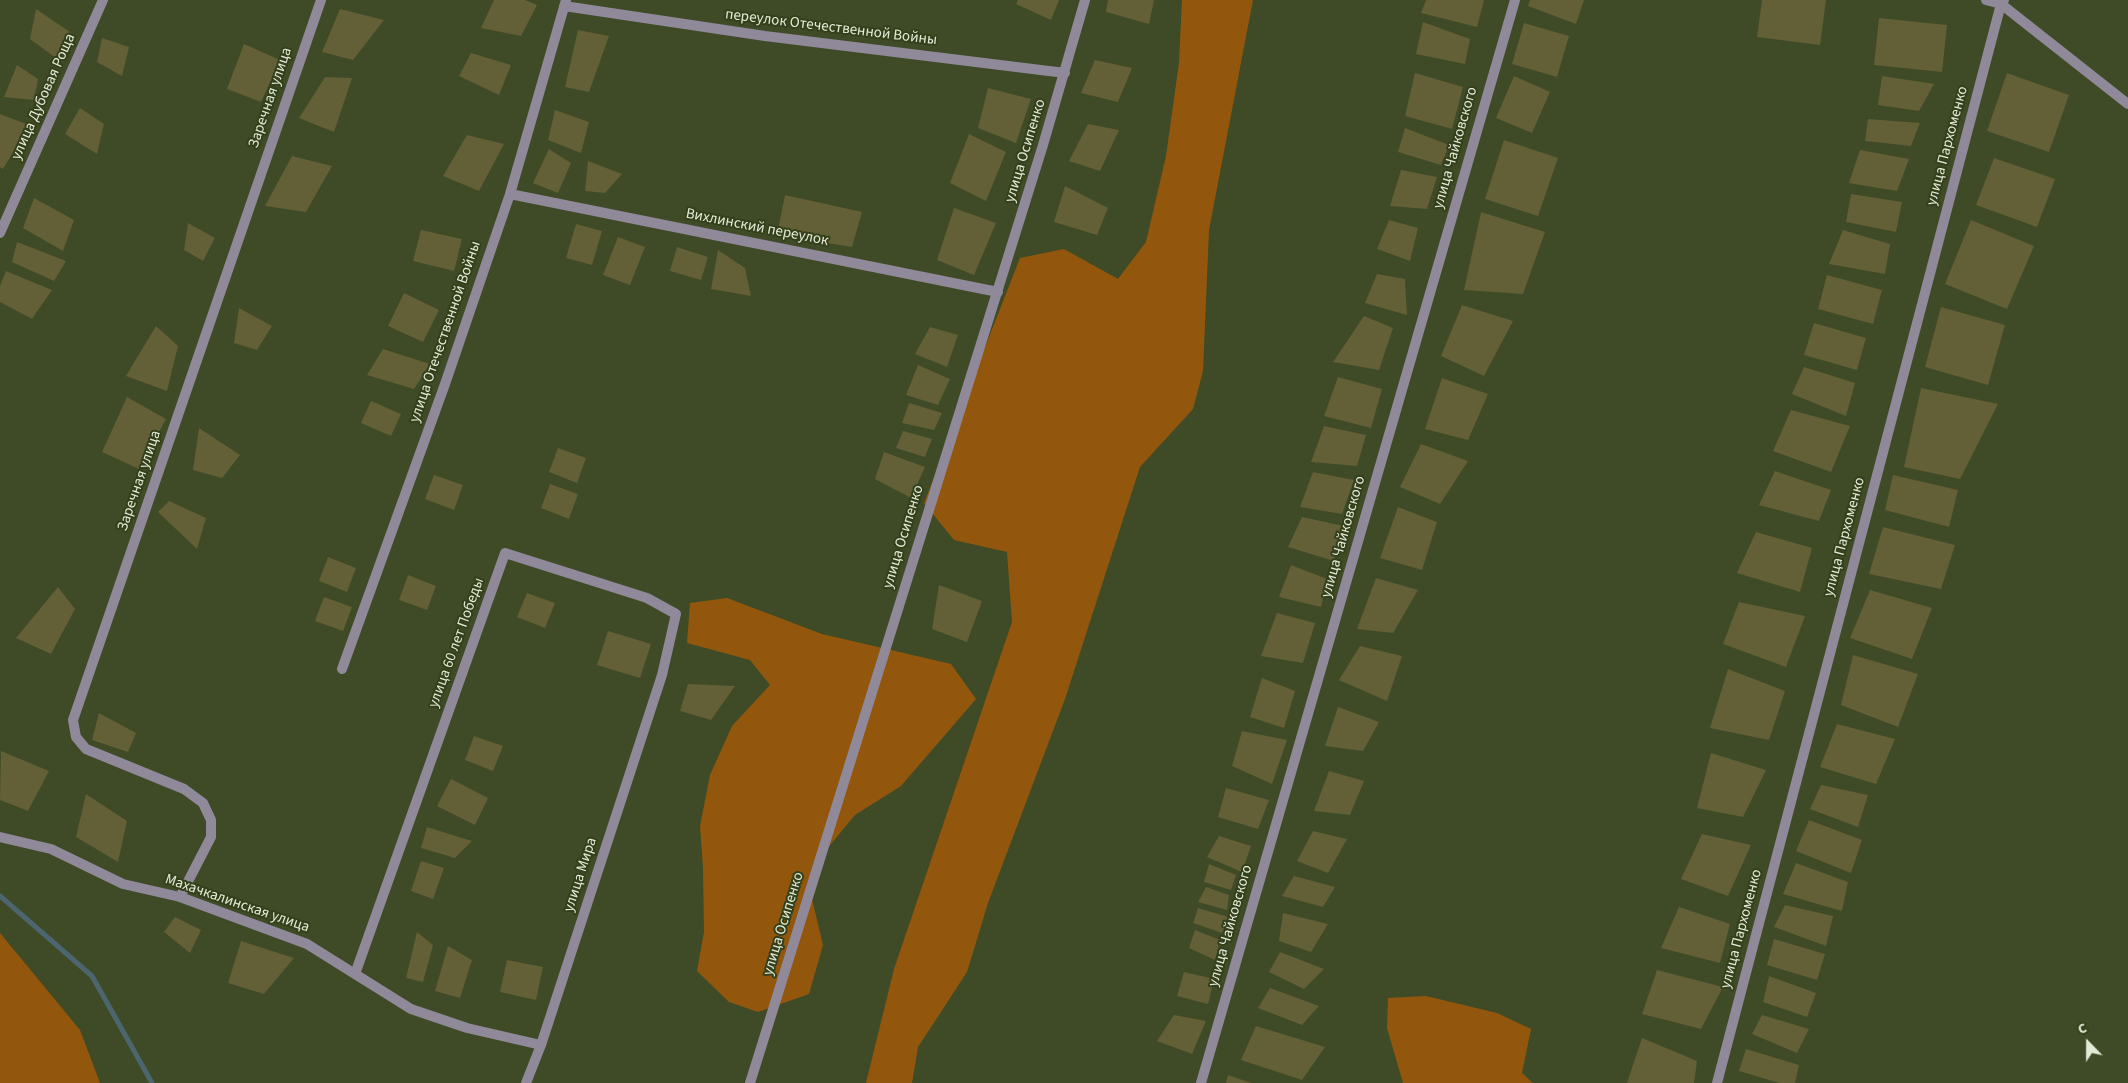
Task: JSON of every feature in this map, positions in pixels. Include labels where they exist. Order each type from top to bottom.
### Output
[{"type":"street","name":"улица Дубовая Роща","points":[[0,233],[103,0]]},
{"type":"street","name":"Заречная улица","points":[[180,897],[211,837],[211,820],[203,803],[184,789],[86,749],[76,736],[73,720],[321,0]]},
{"type":"street","name":"улица Осипенко","points":[[750,1083],[998,292],[1065,74],[1085,0]]},
{"type":"street","name":"улица Чайковского","points":[[1201,1083],[1515,0]]},
{"type":"street","points":[[1986,0],[2003,2],[2128,104]]},
{"type":"street","name":"улица Пархоменко","points":[[1717,1083],[2003,2]]},
{"type":"street","name":"переулок Отечественной Войны","points":[[565,3],[765,36],[1065,74]]},
{"type":"street","name":"улица Отечественной Войны","points":[[342,669],[510,194],[565,3]]},
{"type":"street","name":"Вихлинский переулок","points":[[510,194],[998,292]]},
{"type":"street","name":"улица 60 лет Победы","points":[[355,974],[505,553],[648,598],[676,614],[662,675]]},
{"type":"street","name":"улица Мира","points":[[526,1083],[542,1045],[662,675]]},
{"type":"street","name":"Махачкалинская улица","points":[[0,837],[51,849],[123,884],[180,897],[307,944],[411,1009],[467,1028],[542,1045]]},
{"type":"shaded area","points":[[1182,0],[1253,0],[1209,230],[1203,371],[1193,409],[1140,467],[1065,699],[988,903],[967,972],[918,1047],[912,1083],[866,1083],[894,969],[1012,622],[1007,552],[954,540],[924,503],[1020,258],[1064,249],[1118,279],[1146,242],[1166,156],[1179,63]]},
{"type":"shaded area","points":[[727,598],[822,634],[951,664],[976,699],[901,786],[855,815],[821,856],[812,899],[823,945],[809,994],[758,1012],[729,1002],[697,971],[704,932],[700,826],[710,775],[732,726],[770,685],[750,660],[687,643],[690,603]]},
{"type":"shaded area","points":[[0,933],[80,1030],[100,1083],[0,1083]]},
{"type":"shaded area","points":[[1426,996],[1497,1013],[1531,1029],[1522,1073],[1533,1083],[1403,1083],[1387,1028],[1388,998]]},
{"type":"building","points":[[494,0],[525,0],[537,5],[521,36],[481,28]]},
{"type":"building","points":[[1018,0],[1059,0],[1051,20],[1016,4]]},
{"type":"building","points":[[1108,0],[1154,0],[1149,24],[1106,12]]},
{"type":"building","points":[[1426,0],[1484,0],[1477,27],[1421,13]]},
{"type":"building","points":[[1530,0],[1584,0],[1576,24],[1528,6]]},
{"type":"building","points":[[1762,0],[1826,0],[1820,45],[1757,37]]},
{"type":"building","points":[[36,9],[70,32],[60,61],[30,39]]},
{"type":"building","points":[[340,9],[384,20],[353,60],[322,52]]},
{"type":"building","points":[[1879,18],[1947,25],[1942,72],[1874,65]]},
{"type":"building","points":[[1423,22],[1470,39],[1465,64],[1416,54]]},
{"type":"building","points":[[1524,23],[1569,36],[1557,77],[1512,64]]},
{"type":"building","points":[[578,30],[609,36],[589,92],[565,87]]},
{"type":"building","points":[[102,38],[129,47],[122,76],[97,62]]},
{"type":"building","points":[[244,44],[280,60],[261,102],[227,89]]},
{"type":"building","points":[[471,53],[511,65],[499,95],[459,76]]},
{"type":"building","points":[[1095,60],[1132,68],[1118,102],[1081,93]]},
{"type":"building","points":[[17,65],[38,79],[34,100],[4,97]]},
{"type":"building","points":[[1415,73],[1463,87],[1452,129],[1405,116]]},
{"type":"building","points":[[2007,73],[2069,95],[2049,152],[1987,131]]},
{"type":"building","points":[[1514,76],[1550,92],[1532,133],[1496,118]]},
{"type":"building","points":[[1882,76],[1934,84],[1919,111],[1878,105]]},
{"type":"building","points":[[325,77],[352,78],[334,132],[299,118]]},
{"type":"building","points":[[988,88],[1031,99],[1016,143],[978,128]]},
{"type":"building","points":[[80,108],[104,124],[97,154],[65,134]]},
{"type":"building","points":[[555,110],[589,122],[581,153],[548,140]]},
{"type":"building","points":[[0,114],[29,125],[3,169],[0,167]]},
{"type":"building","points":[[1868,119],[1920,123],[1911,146],[1865,141]]},
{"type":"building","points":[[1088,124],[1119,130],[1100,171],[1069,161]]},
{"type":"building","points":[[1405,128],[1449,145],[1441,165],[1398,152]]},
{"type":"building","points":[[969,134],[1006,152],[986,201],[950,183]]},
{"type":"building","points":[[467,135],[504,144],[479,191],[443,176]]},
{"type":"building","points":[[1504,140],[1558,158],[1538,216],[1485,199]]},
{"type":"building","points":[[549,149],[571,163],[558,193],[533,183]]},
{"type":"building","points":[[1860,150],[1909,159],[1897,191],[1849,183]]},
{"type":"building","points":[[292,156],[332,166],[306,212],[265,206]]},
{"type":"building","points":[[1994,158],[2055,179],[2037,227],[1976,205]]},
{"type":"building","points":[[588,161],[622,174],[605,193],[585,191]]},
{"type":"building","points":[[1401,170],[1437,177],[1427,209],[1390,206]]},
{"type":"building","points":[[1065,186],[1108,208],[1097,235],[1054,222]]},
{"type":"building","points":[[1851,194],[1902,202],[1896,232],[1846,222]]},
{"type":"building","points":[[785,195],[862,212],[852,247],[777,235]]},
{"type":"building","points":[[34,198],[74,220],[63,251],[23,228]]},
{"type":"building","points":[[954,208],[996,223],[974,275],[937,260]]},
{"type":"building","points":[[1481,212],[1545,232],[1523,294],[1464,290]]},
{"type":"building","points":[[1389,220],[1418,228],[1410,261],[1377,249]]},
{"type":"building","points":[[1971,220],[2034,246],[2007,309],[1945,284]]},
{"type":"building","points":[[188,223],[215,238],[203,261],[184,250]]},
{"type":"building","points":[[576,224],[602,231],[592,265],[566,258]]},
{"type":"building","points":[[421,230],[462,239],[454,271],[413,261]]},
{"type":"building","points":[[1843,230],[1890,244],[1885,274],[1829,264]]},
{"type":"building","points":[[618,237],[645,247],[630,285],[603,275]]},
{"type":"building","points":[[17,242],[66,261],[54,281],[12,262]]},
{"type":"building","points":[[677,247],[708,257],[701,280],[670,271]]},
{"type":"building","points":[[718,250],[745,268],[751,296],[711,289]]},
{"type":"building","points":[[6,271],[52,290],[32,319],[0,302],[0,286]]},
{"type":"building","points":[[1377,274],[1405,279],[1407,315],[1365,303]]},
{"type":"building","points":[[1827,275],[1882,290],[1873,324],[1818,309]]},
{"type":"building","points":[[404,293],[439,310],[423,342],[388,326]]},
{"type":"building","points":[[1462,305],[1513,321],[1484,376],[1441,356]]},
{"type":"building","points":[[1941,307],[2005,325],[1988,385],[1925,367]]},
{"type":"building","points":[[239,308],[272,326],[257,350],[234,343]]},
{"type":"building","points":[[1364,316],[1393,328],[1379,370],[1333,362]]},
{"type":"building","points":[[1814,323],[1866,338],[1857,370],[1804,355]]},
{"type":"building","points":[[156,326],[178,346],[167,391],[126,376]]},
{"type":"building","points":[[930,327],[958,335],[947,367],[915,354]]},
{"type":"building","points":[[383,349],[430,364],[414,389],[367,375]]},
{"type":"building","points":[[918,365],[950,379],[938,405],[906,395]]},
{"type":"building","points":[[1804,367],[1855,383],[1846,416],[1792,394]]},
{"type":"building","points":[[1338,377],[1382,389],[1371,428],[1324,416]]},
{"type":"building","points":[[1442,378],[1488,394],[1468,440],[1425,429]]},
{"type":"building","points":[[1921,388],[1998,404],[1960,479],[1904,467]]},
{"type":"building","points":[[127,397],[166,419],[139,469],[102,452]]},
{"type":"building","points":[[371,401],[401,414],[391,436],[361,423]]},
{"type":"building","points":[[909,403],[942,413],[934,430],[902,423]]},
{"type":"building","points":[[1791,410],[1850,426],[1831,472],[1773,451]]},
{"type":"building","points":[[1324,426],[1366,435],[1357,466],[1311,462]]},
{"type":"building","points":[[199,428],[240,455],[222,478],[193,470]]},
{"type":"building","points":[[903,431],[932,439],[925,457],[896,448]]},
{"type":"building","points":[[1421,444],[1468,461],[1440,504],[1400,487]]},
{"type":"building","points":[[558,448],[586,458],[577,483],[549,472]]},
{"type":"building","points":[[884,452],[925,467],[911,498],[875,479]]},
{"type":"building","points":[[1775,471],[1831,490],[1819,521],[1759,505]]},
{"type":"building","points":[[1313,472],[1354,480],[1342,514],[1300,507]]},
{"type":"building","points":[[434,475],[463,485],[454,510],[425,499]]},
{"type":"building","points":[[1893,475],[1958,490],[1949,527],[1885,510]]},
{"type":"building","points":[[550,484],[578,494],[569,519],[541,508]]},
{"type":"building","points":[[169,501],[206,518],[197,549],[158,512]]},
{"type":"building","points":[[1398,507],[1437,522],[1422,570],[1380,558]]},
{"type":"building","points":[[1302,517],[1344,526],[1334,561],[1288,547]]},
{"type":"building","points":[[1883,527],[1955,545],[1941,589],[1869,574]]},
{"type":"building","points":[[1756,532],[1812,548],[1800,592],[1737,573]]},
{"type":"building","points":[[328,557],[356,568],[347,592],[319,581]]},
{"type":"building","points":[[1291,565],[1327,579],[1321,607],[1279,597]]},
{"type":"building","points":[[408,575],[436,586],[427,610],[399,600]]},
{"type":"building","points":[[1376,578],[1418,590],[1393,633],[1357,629]]},
{"type":"building","points":[[939,585],[982,601],[967,642],[932,629]]},
{"type":"building","points":[[58,587],[75,609],[51,654],[16,638]]},
{"type":"building","points":[[1870,590],[1932,608],[1912,659],[1850,638]]},
{"type":"building","points":[[527,593],[555,603],[545,628],[517,617]]},
{"type":"building","points":[[324,597],[352,607],[343,631],[315,621]]},
{"type":"building","points":[[1739,602],[1805,616],[1786,667],[1723,644]]},
{"type":"building","points":[[1277,613],[1315,623],[1303,663],[1261,656]]},
{"type":"building","points":[[608,631],[651,644],[640,678],[597,665]]},
{"type":"building","points":[[1360,646],[1402,656],[1387,701],[1339,680]]},
{"type":"building","points":[[1853,655],[1918,674],[1898,727],[1841,705]]},
{"type":"building","points":[[1728,669],[1785,691],[1769,740],[1710,728]]},
{"type":"building","points":[[1262,678],[1295,691],[1284,728],[1250,717]]},
{"type":"building","points":[[688,684],[735,686],[711,720],[680,711]]},
{"type":"building","points":[[1338,707],[1379,722],[1363,751],[1325,746]]},
{"type":"building","points":[[99,713],[136,733],[128,752],[92,740]]},
{"type":"building","points":[[1837,724],[1895,739],[1876,784],[1820,767]]},
{"type":"building","points":[[1242,731],[1287,740],[1272,784],[1232,766]]},
{"type":"building","points":[[474,736],[503,746],[493,771],[465,760]]},
{"type":"building","points":[[1,751],[49,771],[28,811],[0,800]]},
{"type":"building","points":[[1711,753],[1766,770],[1743,817],[1697,808]]},
{"type":"building","points":[[1329,771],[1364,781],[1350,815],[1314,811]]},
{"type":"building","points":[[451,779],[488,798],[475,825],[437,806]]},
{"type":"building","points":[[1821,785],[1868,795],[1858,827],[1810,809]]},
{"type":"building","points":[[1226,788],[1269,800],[1258,829],[1218,817]]},
{"type":"building","points":[[86,794],[127,821],[118,862],[76,837]]},
{"type":"building","points":[[1809,820],[1862,840],[1851,873],[1796,851]]},
{"type":"building","points":[[427,827],[472,841],[455,858],[421,848]]},
{"type":"building","points":[[1313,831],[1347,839],[1328,873],[1297,861]]},
{"type":"building","points":[[1702,834],[1751,845],[1728,896],[1681,879]]},
{"type":"building","points":[[1219,836],[1251,846],[1242,872],[1207,857]]},
{"type":"building","points":[[421,861],[444,868],[433,899],[411,891]]},
{"type":"building","points":[[1796,863],[1848,882],[1842,911],[1783,894]]},
{"type":"building","points":[[1209,864],[1236,875],[1231,890],[1204,882]]},
{"type":"building","points":[[1294,876],[1335,887],[1323,907],[1282,896]]},
{"type":"building","points":[[1206,887],[1229,895],[1227,910],[1198,902]]},
{"type":"building","points":[[1785,905],[1833,916],[1826,946],[1774,927]]},
{"type":"building","points":[[1679,907],[1730,924],[1720,963],[1661,948]]},
{"type":"building","points":[[1198,908],[1228,917],[1222,933],[1193,923]]},
{"type":"building","points":[[1283,913],[1328,924],[1311,952],[1279,941]]},
{"type":"building","points":[[175,917],[201,930],[190,953],[164,932]]},
{"type":"building","points":[[1195,930],[1220,940],[1215,960],[1189,948]]},
{"type":"building","points":[[417,932],[433,945],[423,982],[406,978]]},
{"type":"building","points":[[1774,939],[1825,954],[1817,980],[1767,965]]},
{"type":"building","points":[[241,941],[294,958],[264,994],[228,983]]},
{"type":"building","points":[[448,946],[472,960],[460,998],[435,991]]},
{"type":"building","points":[[1280,952],[1324,969],[1304,989],[1269,972]]},
{"type":"building","points":[[507,960],[543,967],[536,1000],[500,992]]},
{"type":"building","points":[[1657,970],[1723,987],[1701,1029],[1642,1014]]},
{"type":"building","points":[[1184,972],[1214,979],[1208,1004],[1177,996]]},
{"type":"building","points":[[1769,976],[1816,993],[1807,1017],[1763,1002]]},
{"type":"building","points":[[1270,988],[1319,1006],[1302,1025],[1258,1008]]},
{"type":"building","points":[[1174,1015],[1206,1021],[1192,1054],[1157,1041]]},
{"type":"building","points":[[1762,1015],[1809,1029],[1797,1053],[1752,1034]]},
{"type":"building","points":[[1256,1026],[1325,1047],[1302,1080],[1241,1060]]},
{"type":"building","points":[[1642,1038],[1697,1061],[1694,1083],[1627,1083]]},
{"type":"building","points":[[1746,1049],[1799,1065],[1795,1083],[1779,1083],[1739,1071]]},
{"type":"building","points":[[1228,1075],[1251,1083],[1226,1083]]},
{"type":"waterway","points":[[0,896],[92,976],[152,1083]]}]
